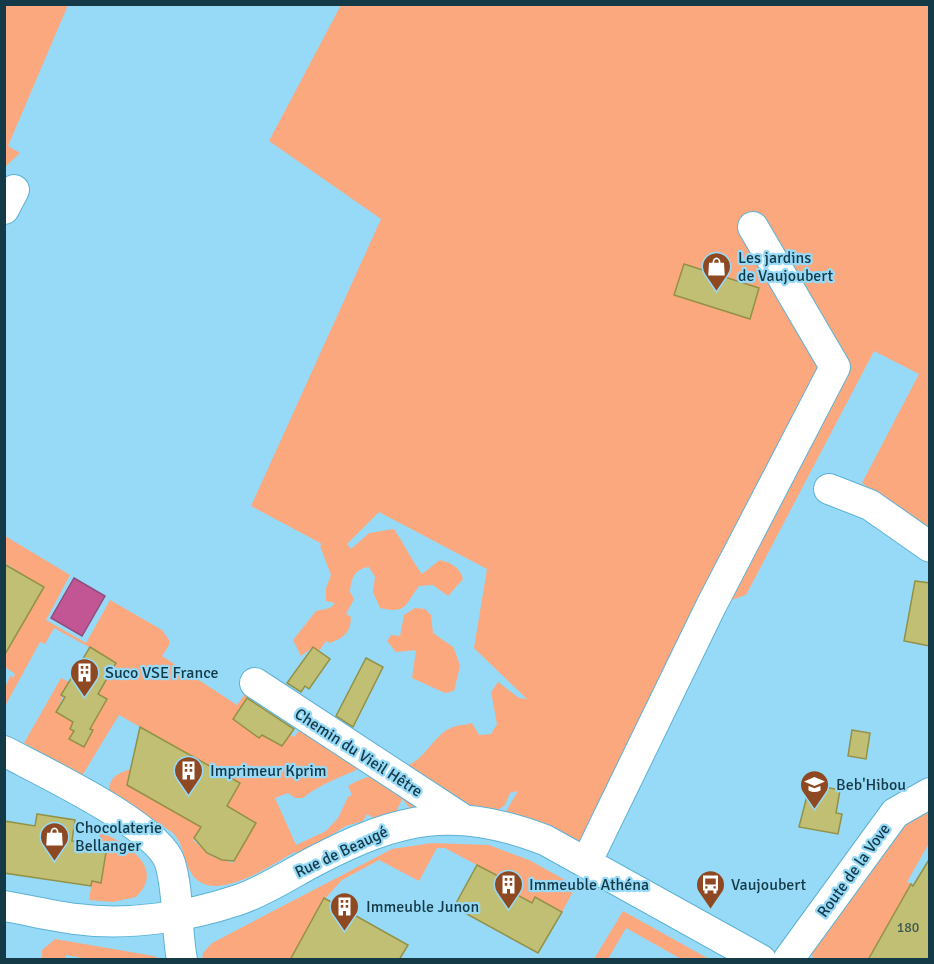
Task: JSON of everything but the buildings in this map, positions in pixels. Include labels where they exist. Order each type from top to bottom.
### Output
[{"type":"street","points":[[587,861],[706,617],[836,367],[753,228]]},
{"type":"street","points":[[829,489],[870,505],[930,547]]},
{"type":"street","name":"Chemin du Vieil Hêtre","points":[[255,683],[464,820]]},
{"type":"street","points":[[4,751],[138,826],[158,843],[170,862],[182,960]]},
{"type":"street","name":"Route de la Vove","points":[[788,960],[895,813],[930,793]]},
{"type":"street","name":"Rue de Beaugé","points":[[4,906],[77,919],[113,921],[176,915],[253,894],[380,830],[427,820],[464,820],[521,831],[587,861],[761,960]]},
{"type":"shaded area","points":[[4,5],[68,5],[8,146],[20,153],[5,167]]},
{"type":"shaded area","points":[[341,5],[929,5],[929,533],[862,483],[919,374],[874,351],[746,595],[711,607],[587,861],[498,825],[518,791],[510,793],[505,805],[495,812],[416,815],[402,799],[395,814],[378,821],[367,814],[363,821],[346,826],[296,856],[295,852],[241,880],[226,885],[212,886],[199,882],[190,871],[179,842],[173,833],[109,790],[111,781],[131,769],[127,785],[201,827],[193,840],[211,856],[233,863],[256,823],[227,806],[240,783],[141,727],[132,764],[140,727],[119,715],[82,776],[24,743],[61,678],[69,682],[56,712],[73,722],[70,729],[74,731],[70,739],[92,730],[80,723],[106,699],[98,694],[116,662],[54,628],[45,644],[40,642],[5,706],[5,687],[11,675],[13,678],[15,674],[5,667],[5,656],[43,587],[5,563],[5,536],[70,575],[46,620],[86,643],[110,600],[162,630],[169,640],[169,645],[162,656],[237,705],[245,694],[250,693],[233,719],[259,738],[262,735],[282,746],[301,728],[362,767],[303,798],[295,798],[288,793],[275,798],[296,845],[326,831],[338,818],[348,797],[352,795],[348,786],[362,779],[413,763],[446,730],[472,723],[479,735],[491,734],[497,724],[491,692],[498,682],[519,698],[527,699],[474,648],[487,569],[379,512],[347,544],[351,549],[369,533],[394,529],[422,574],[440,560],[454,566],[460,571],[463,579],[448,596],[433,585],[419,586],[404,607],[389,610],[380,608],[373,592],[375,577],[369,567],[364,568],[354,575],[351,583],[350,592],[354,599],[346,614],[351,617],[346,634],[330,643],[326,641],[319,651],[313,647],[301,656],[293,640],[316,611],[330,608],[335,603],[326,601],[326,588],[331,575],[320,546],[322,544],[251,506],[381,219],[269,141]]},
{"type":"shaded area","points":[[74,578],[105,596],[82,636],[51,618]]},
{"type":"shaded area","points":[[415,608],[425,609],[431,615],[433,633],[453,647],[460,666],[454,691],[445,693],[412,678],[416,650],[396,652],[387,641],[391,635],[400,636],[404,615]]},
{"type":"shaded area","points":[[929,811],[929,843],[907,882],[911,884],[868,959],[813,959],[812,954],[816,946],[904,826]]},
{"type":"shaded area","points":[[100,832],[131,849],[145,866],[147,876],[144,886],[136,897],[113,902],[89,900],[92,881],[100,883],[106,852],[96,850]]},
{"type":"shaded area","points":[[432,843],[489,845],[529,860],[576,886],[562,912],[535,897],[532,903],[501,886],[503,879],[445,848],[437,848],[419,881],[379,860],[342,880],[322,902],[300,942],[332,959],[202,960],[203,953],[212,943],[392,849]]},
{"type":"shaded area","points":[[623,911],[709,959],[681,959],[626,928],[608,959],[594,959]]},
{"type":"shaded area","points":[[55,939],[154,956],[159,959],[89,959],[66,955],[65,959],[42,959],[42,950]]},
{"type":"place","name":"Les jardins de Vaujoubert","points":[[717,292]]},
{"type":"place","name":"Suco VSE France","points":[[84,698]]},
{"type":"place","name":"Imprimeur Kprim","points":[[189,796]]},
{"type":"place","name":"Beb'Hibou","points":[[815,810]]},
{"type":"place","name":"Chocolaterie Bellanger","points":[[54,862]]},
{"type":"place","name":"Immeuble Athéna","points":[[508,910]]},
{"type":"place","name":"Vaujoubert","points":[[710,910]]},
{"type":"place","name":"Immeuble Junon","points":[[345,932]]}]
